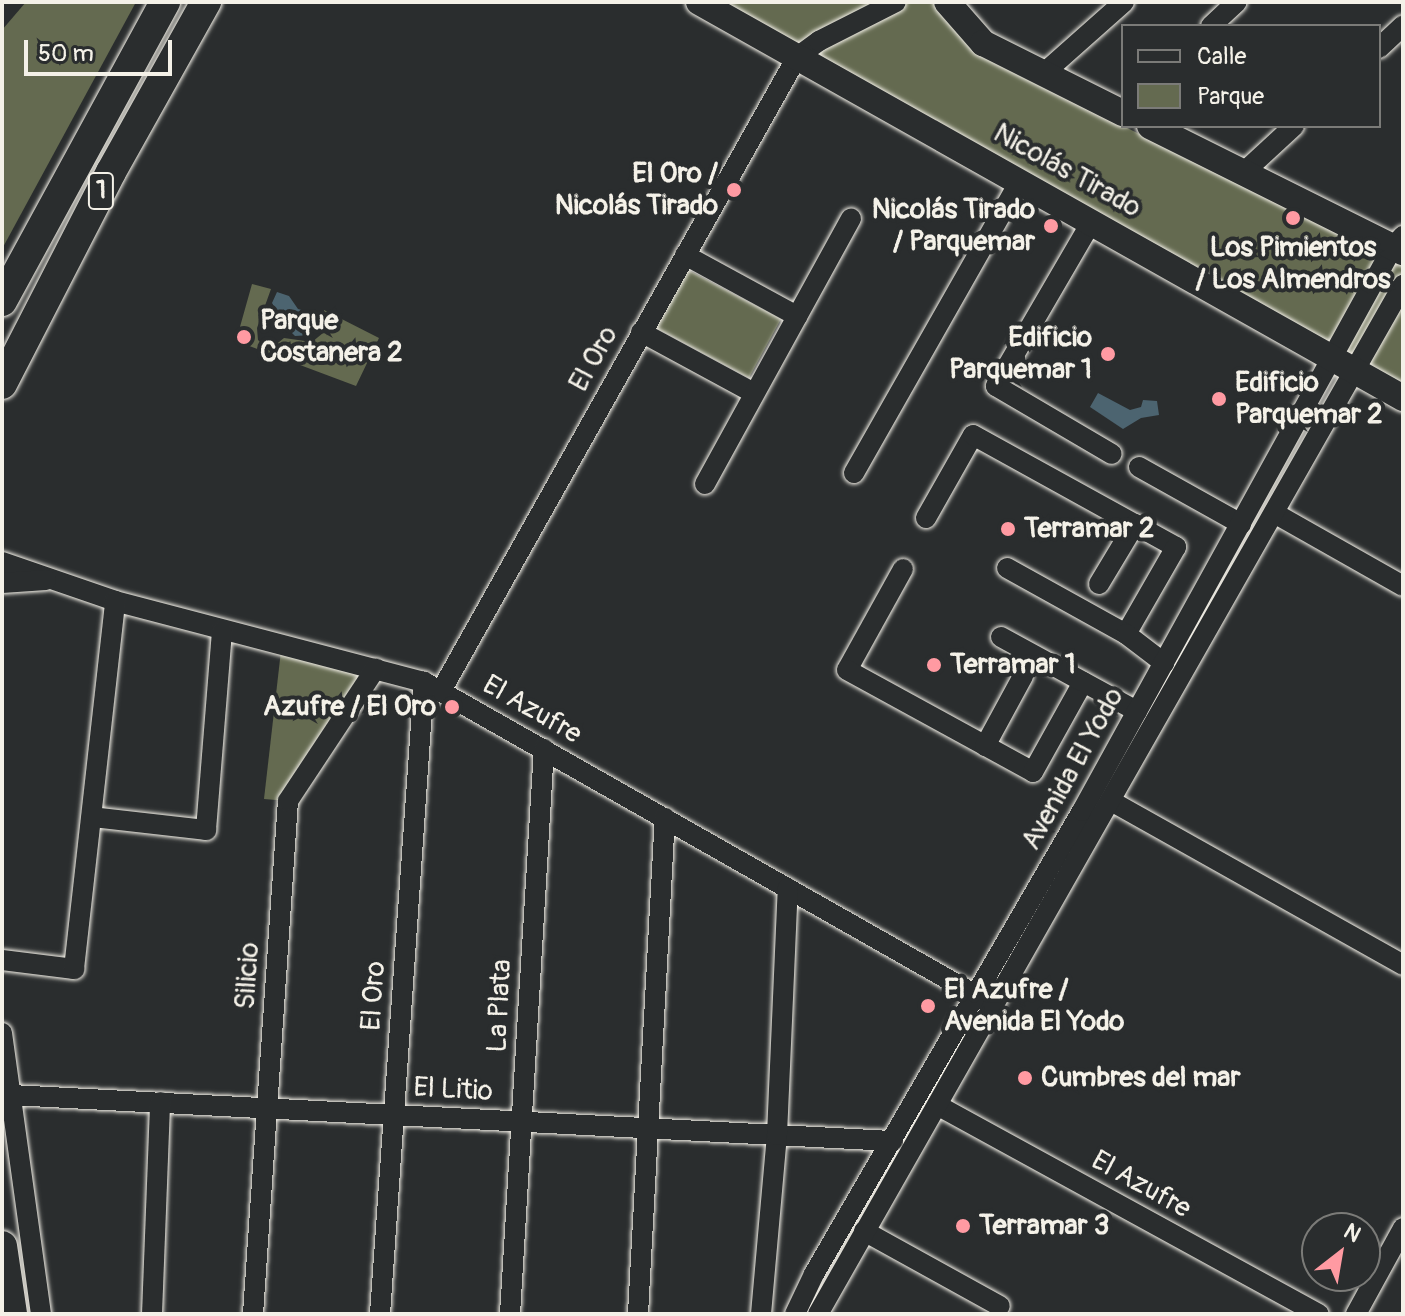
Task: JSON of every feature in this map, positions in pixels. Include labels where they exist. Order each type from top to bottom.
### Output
[{"type":"highway","name":"1","points":[[2,301],[165,2]]},
{"type":"highway","name":"1","points":[[2,384],[111,172],[200,13]]},
{"type":"highway","points":[[2,1246],[12,1314]]},
{"type":"main road","points":[[200,13],[217,2]]},
{"type":"main road","name":"Nicolás Tirado","points":[[699,2],[1403,398]]},
{"type":"main road","points":[[947,2],[983,43],[1121,111]]},
{"type":"main road","points":[[1154,128],[1400,245]]},
{"type":"street","points":[[797,57],[819,41],[896,2]]},
{"type":"street","points":[[1044,73],[1124,2]]},
{"type":"street","points":[[1213,24],[1237,2]]},
{"type":"street","points":[[1381,46],[1403,26]]},
{"type":"street","name":"El Oro","points":[[380,1314],[394,1115],[433,686],[641,332],[797,57]]},
{"type":"street","points":[[1244,172],[1292,128]]},
{"type":"street","points":[[854,473],[1020,181]]},
{"type":"street","points":[[705,484],[851,218]]},
{"type":"street","points":[[1092,221],[996,386],[1112,454]]},
{"type":"street","name":"Avenida El Yodo","points":[[795,1314],[814,1274],[893,1141],[986,1001],[1111,801],[1274,513],[1400,245]]},
{"type":"street","points":[[685,255],[797,316]]},
{"type":"street","name":"Avenida El Yodo","points":[[818,1314],[937,1105],[986,1001],[1137,711],[1241,524],[1343,364],[1403,285]]},
{"type":"street","points":[[641,332],[754,393]]},
{"type":"street","points":[[926,518],[973,435],[1176,547],[1126,634]]},
{"type":"street","points":[[1139,467],[1241,524]]},
{"type":"street","points":[[1274,513],[1403,586]]},
{"type":"street","points":[[1099,584],[1135,524]]},
{"type":"street","name":"El Azufre","points":[[2,562],[115,601],[222,631],[282,642],[433,686],[986,1001]]},
{"type":"street","points":[[1007,568],[1126,634],[1164,663]]},
{"type":"street","points":[[903,569],[847,670],[1033,772],[1083,682]]},
{"type":"street","points":[[2,583],[52,579]]},
{"type":"street","points":[[2,960],[74,969],[115,601]]},
{"type":"street","points":[[92,817],[206,830],[222,631]]},
{"type":"street","points":[[1001,637],[1137,711]]},
{"type":"street","name":"Silicio","points":[[253,1314],[288,801],[376,668]]},
{"type":"street","points":[[985,746],[1023,676]]},
{"type":"street","name":"La Plata","points":[[510,1314],[544,749]]},
{"type":"street","points":[[1111,801],[1403,965]]},
{"type":"street","points":[[638,1314],[665,818]]},
{"type":"street","points":[[761,1314],[777,1135],[788,888]]},
{"type":"street","points":[[2,1033],[41,1314]]},
{"type":"street","name":"El Litio","points":[[11,1095],[893,1141]]},
{"type":"street","points":[[152,1314],[160,1102]]},
{"type":"street","name":"El Azufre","points":[[937,1105],[1318,1314]]},
{"type":"street","points":[[1356,1314],[1403,1228]]},
{"type":"street","points":[[864,1231],[1000,1306]]},
{"type":"green space","points":[[26,2],[136,2],[2,249],[2,30]]},
{"type":"green space","points":[[719,2],[933,2],[957,28],[1121,125],[1121,128],[1127,128],[1403,262],[1403,384]]},
{"type":"green space","points":[[688,270],[781,319],[749,378],[656,328]]},
{"type":"green space","points":[[252,284],[271,289],[257,328],[258,340],[269,350],[284,338],[312,342],[323,333],[324,310],[379,338],[356,386],[236,341]]},
{"type":"green space","points":[[282,642],[376,668],[288,801],[264,799]]},
{"type":"water","points":[[277,292],[289,296],[298,309],[312,313],[316,322],[311,335],[295,336],[287,328],[272,303]]},
{"type":"water","points":[[1098,393],[1130,410],[1141,407],[1143,400],[1157,401],[1159,415],[1141,418],[1123,429],[1090,407]]},
{"type":"place","name":"El Oro / Nicolás Tirado","points":[[734,190]]},
{"type":"place","name":"Los Pimientos / Los Almendros","points":[[1293,218]]},
{"type":"place","name":"Nicolás Tirado / Parquemar","points":[[1051,226]]},
{"type":"place","name":"Parque Costanera 2","points":[[244,337]]},
{"type":"place","name":"Edificio Parquemar 1","points":[[1108,354]]},
{"type":"place","name":"Edificio Parquemar 2","points":[[1219,399]]},
{"type":"place","name":"Terramar 2","points":[[1008,529]]},
{"type":"place","name":"Terramar 1","points":[[934,665]]},
{"type":"place","name":"Azufre / El Oro","points":[[452,707]]},
{"type":"place","name":"El Azufre / Avenida El Yodo","points":[[928,1006]]},
{"type":"place","name":"Cumbres del mar","points":[[1025,1078]]},
{"type":"place","name":"Terramar 3","points":[[963,1226]]}]
